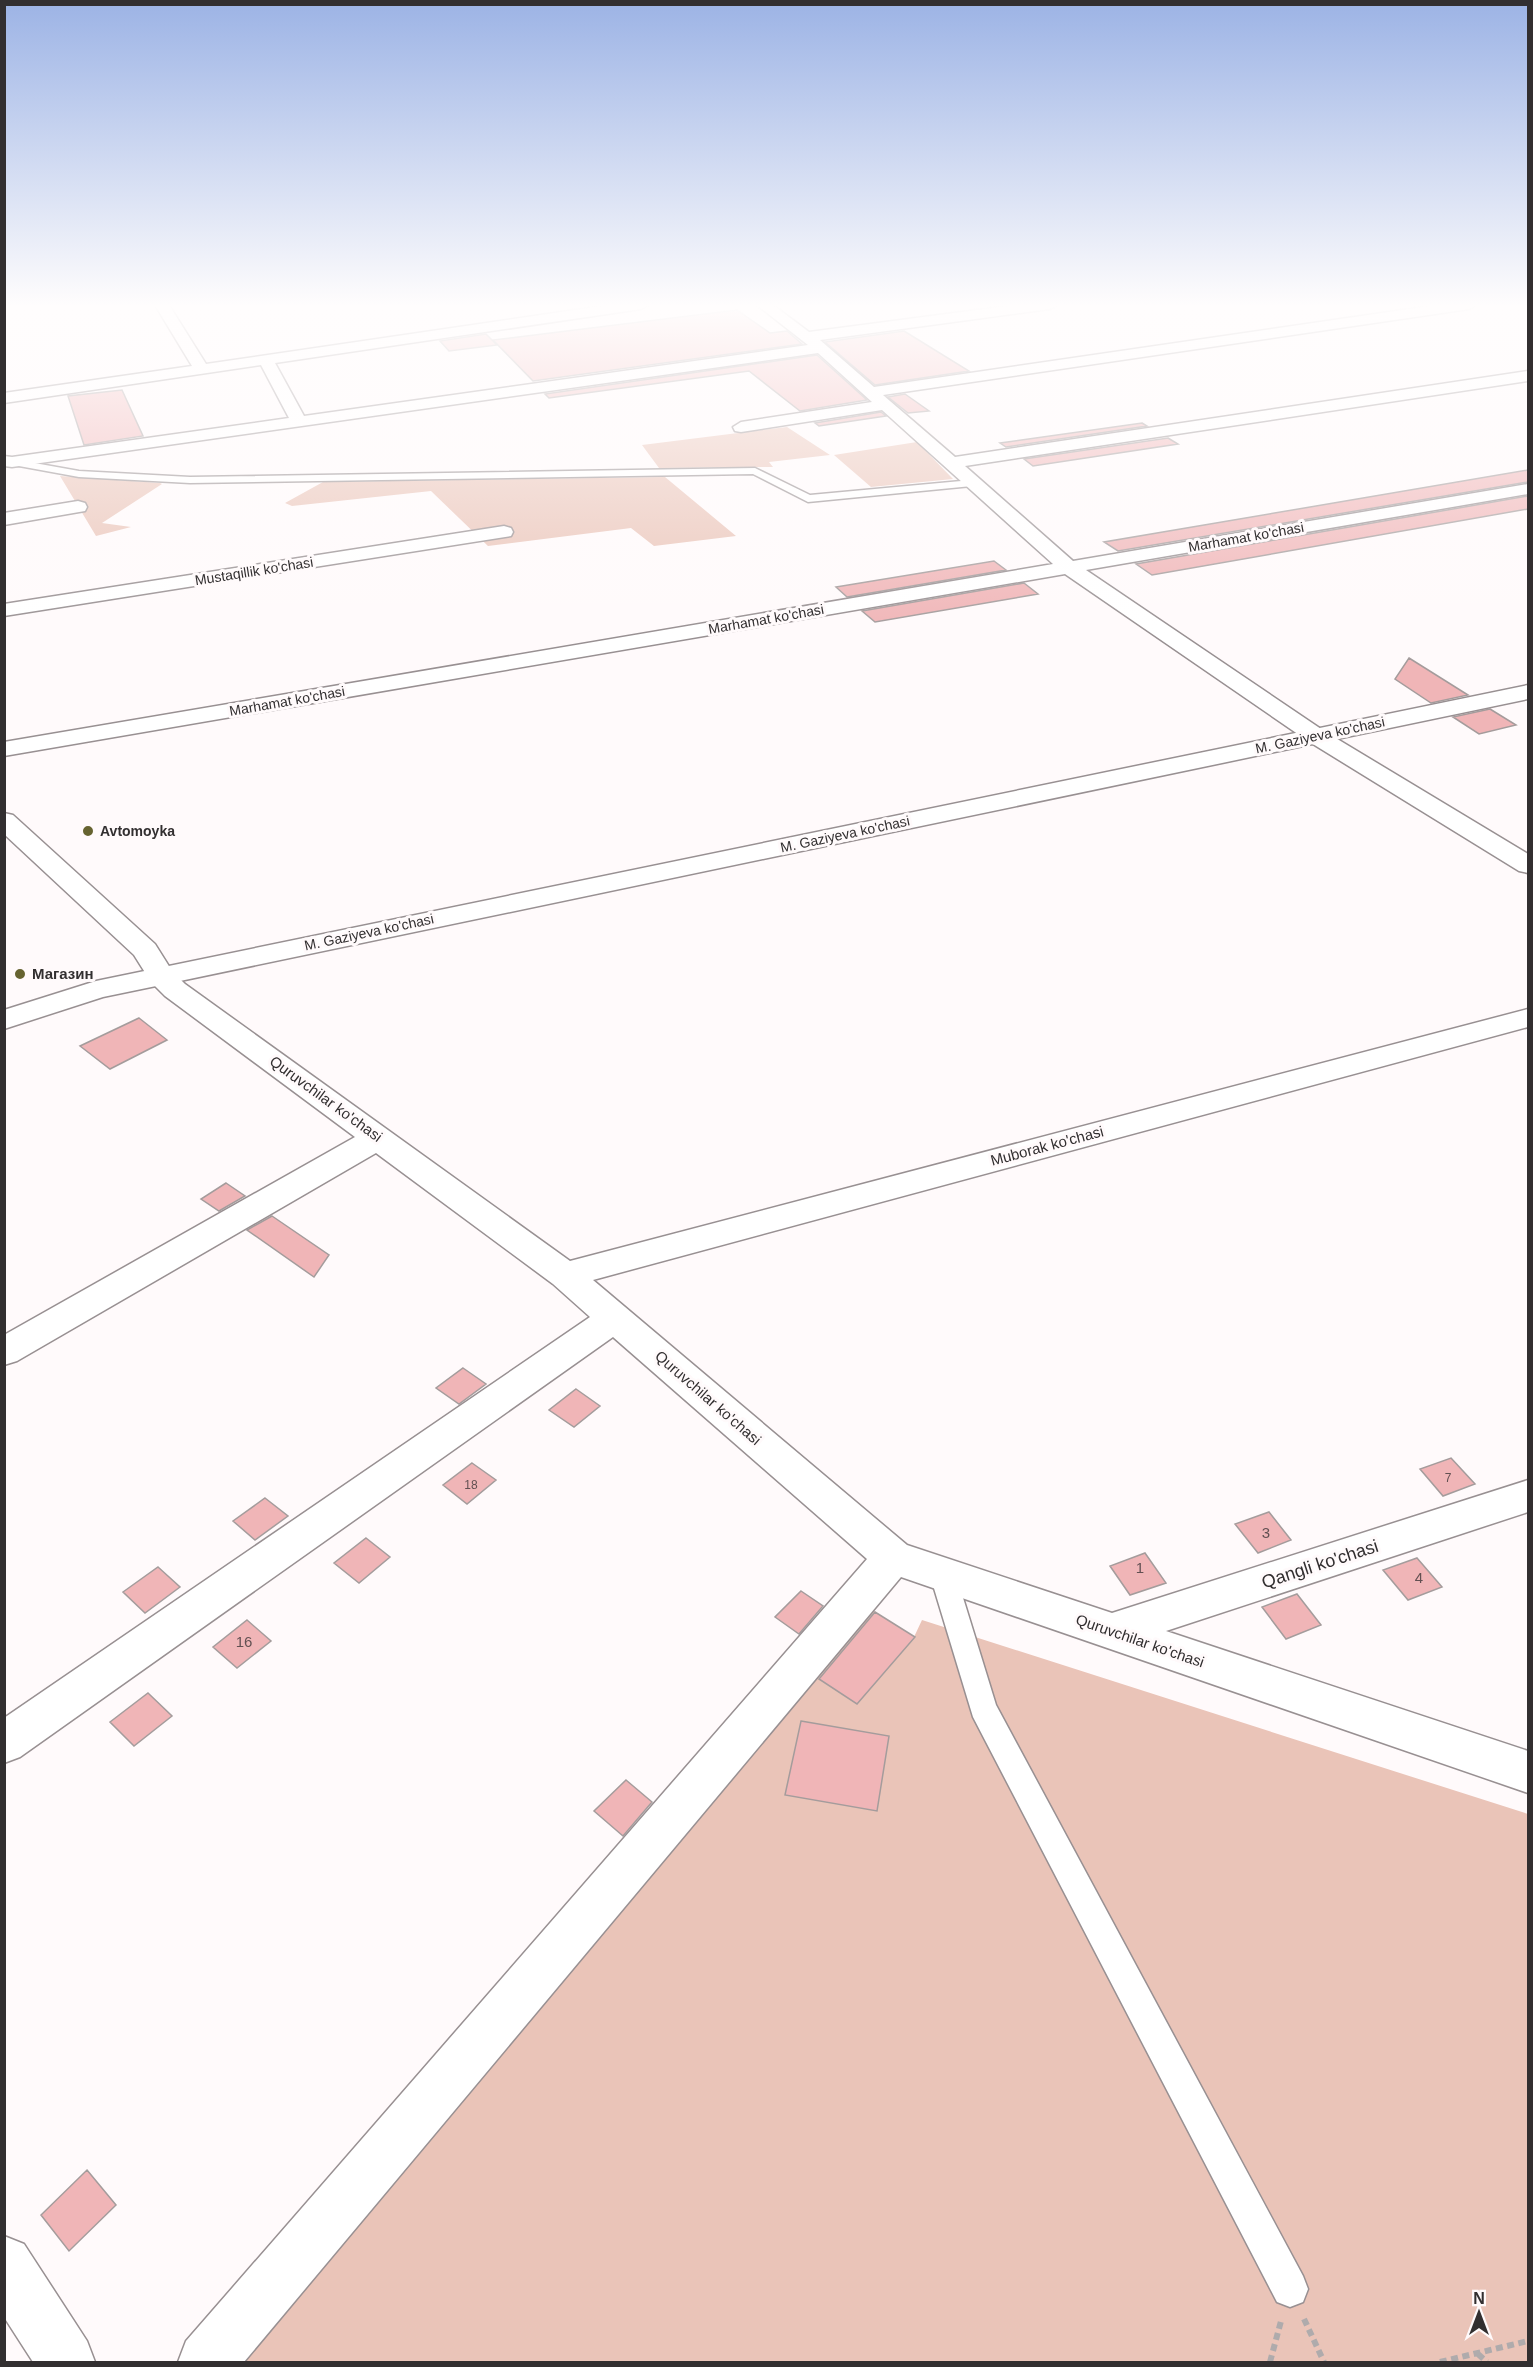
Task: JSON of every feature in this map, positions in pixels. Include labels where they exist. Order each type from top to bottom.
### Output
[{"type":"street","points":[[296,415],[299,422]]},
{"type":"street","points":[[8,461],[342,415]]},
{"type":"street","points":[[741,427],[796,415]]},
{"type":"street","points":[[898,415],[1068,567],[1316,736],[1528,865]]},
{"type":"street","points":[[952,463],[1267,415]]},
{"type":"street","name":"Marhamat ko'chasi","points":[[4,749],[1528,489]]},
{"type":"street","points":[[4,519],[78,507]]},
{"type":"street","name":"Mustaqillik ko'chasi","points":[[4,610],[504,532]]},
{"type":"street","name":"M. Gaziyeva ko'chasi","points":[[4,1020],[96,990],[160,976],[1528,692]]},
{"type":"street","name":"Quruvchilar ko'chasi","points":[[4,820],[145,950],[160,976],[175,990],[565,1275],[893,1557],[1528,1772]]},
{"type":"street","name":"Muborak ko'chasi","points":[[565,1275],[1528,1018]]},
{"type":"street","points":[[4,1352],[379,1137]]},
{"type":"street","points":[[4,1743],[614,1318]]},
{"type":"street","name":"Qangli ko'chasi","points":[[1112,1631],[1528,1496]]},
{"type":"street","points":[[207,2362],[893,1557]]},
{"type":"street","points":[[4,2264],[66,2362]]},
{"type":"lane","points":[[8,461],[79,474],[190,480],[755,471],[808,499],[972,483]]},
{"type":"lane","points":[[943,1575],[983,1708],[1290,2289]]},
{"type":"path","points":[[1290,2289],[1324,2362]]},
{"type":"path","points":[[1440,2362],[1528,2341]]},
{"type":"path","points":[[1477,2354],[1487,2362]]},
{"type":"shaded area","points":[[787,427],[830,455],[769,462],[773,467],[659,468],[642,445]]},
{"type":"shaded area","points":[[917,442],[953,479],[871,487],[834,455]]},
{"type":"shaded area","points":[[60,476],[162,484],[102,523],[131,527],[96,536]]},
{"type":"shaded area","points":[[665,477],[736,536],[654,546],[631,528],[488,546],[431,491],[292,506],[285,503],[323,482]]},
{"type":"shaded area","points":[[871,1609],[914,1637],[922,1620],[1528,1814],[1528,2362],[237,2362],[813,1674]]},
{"type":"building","points":[[74,415],[134,415],[143,436],[84,445]]},
{"type":"building","points":[[860,415],[886,416],[819,426],[815,423]]},
{"type":"building","points":[[1142,423],[1147,426],[1006,447],[1000,443]]},
{"type":"building","points":[[1168,438],[1178,444],[1033,466],[1024,459]]},
{"type":"building","points":[[1528,470],[1528,482],[1118,551],[1104,542]]},
{"type":"building","points":[[1528,496],[1528,509],[1152,575],[1136,564]]},
{"type":"building","points":[[994,561],[1006,570],[847,597],[836,587]]},
{"type":"building","points":[[1024,583],[1038,594],[875,622],[862,611]]},
{"type":"building","points":[[1409,658],[1468,695],[1431,703],[1395,679]]},
{"type":"building","points":[[1490,709],[1516,725],[1479,734],[1453,717]]},
{"type":"building","points":[[139,1018],[167,1040],[110,1069],[80,1046]]},
{"type":"building","points":[[226,1183],[245,1196],[219,1211],[201,1199]]},
{"type":"building","points":[[272,1216],[329,1255],[314,1277],[247,1230]]},
{"type":"building","points":[[463,1368],[486,1384],[459,1404],[436,1388]]},
{"type":"building","points":[[576,1389],[600,1406],[574,1427],[549,1410]]},
{"type":"building","points":[[1451,1458],[1475,1484],[1443,1496],[1420,1469]]},
{"type":"building","points":[[472,1463],[496,1480],[467,1504],[443,1485]]},
{"type":"building","points":[[265,1498],[288,1516],[255,1540],[233,1521]]},
{"type":"building","points":[[1269,1512],[1291,1540],[1258,1553],[1235,1524]]},
{"type":"building","points":[[366,1538],[390,1557],[359,1583],[334,1563]]},
{"type":"building","points":[[1145,1553],[1166,1583],[1130,1595],[1110,1566]]},
{"type":"building","points":[[1417,1558],[1442,1587],[1408,1600],[1383,1570]]},
{"type":"building","points":[[158,1567],[180,1587],[145,1613],[123,1592]]},
{"type":"building","points":[[801,1591],[823,1606],[799,1634],[775,1617]]},
{"type":"building","points":[[1297,1594],[1321,1625],[1286,1639],[1262,1607]]},
{"type":"building","points":[[875,1612],[915,1637],[857,1704],[819,1679]]},
{"type":"building","points":[[247,1620],[271,1641],[237,1668],[213,1647]]},
{"type":"building","points":[[148,1693],[172,1716],[134,1746],[110,1722]]},
{"type":"building","points":[[801,1721],[889,1736],[877,1811],[785,1795]]},
{"type":"building","points":[[626,1780],[652,1802],[623,1836],[594,1811]]},
{"type":"building","points":[[87,2170],[116,2205],[69,2251],[41,2215]]},
{"type":"place","name":"Avtomoyka","points":[[88,831]]},
{"type":"place","name":"Магазин","points":[[20,974]]}]
